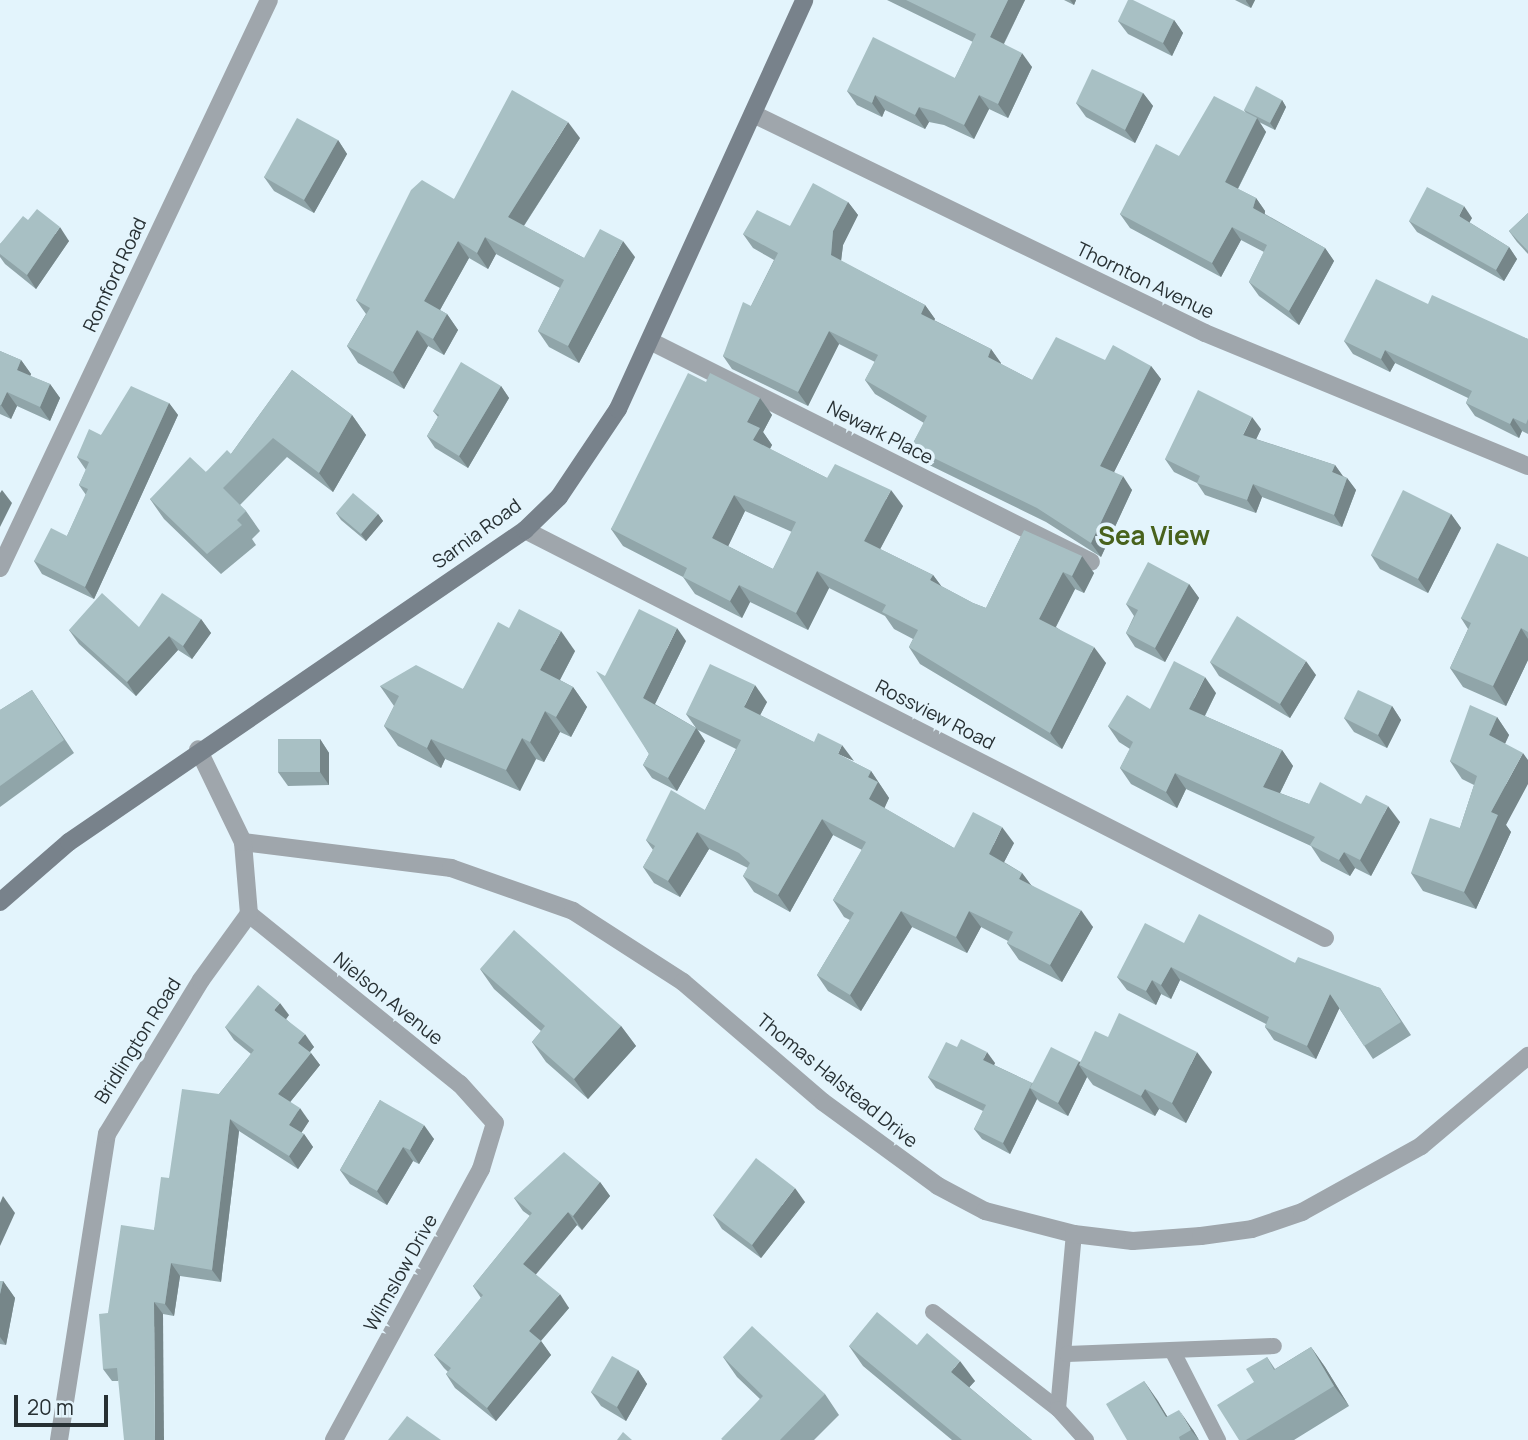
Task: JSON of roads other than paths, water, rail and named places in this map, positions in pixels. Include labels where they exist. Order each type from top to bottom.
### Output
[{"type":"main road","name":"Sarnia Road","points":[[0,902],[69,842],[198,749],[525,530],[590,456],[650,341],[804,0]]},
{"type":"street","name":"Romford Road","points":[[0,568],[269,0]]},
{"type":"street","name":"Thornton Avenue","points":[[753,114],[1205,333],[1528,466]]},
{"type":"street","name":"Newark Place","points":[[650,341],[1091,562]]},
{"type":"street","name":"Rossview Road","points":[[525,530],[1325,938]]},
{"type":"street","points":[[198,749],[243,842],[249,914]]},
{"type":"street","name":"Thomas Halstead Drive","points":[[243,842],[451,868],[573,911],[683,982],[822,1102],[938,1186],[985,1211],[1074,1234],[1133,1241],[1201,1236],[1252,1229],[1302,1212],[1421,1146],[1528,1056]]},
{"type":"street","name":"Nielson Avenue","points":[[249,914],[460,1084],[495,1124]]},
{"type":"street","name":"Bridlington Road","points":[[59,1440],[107,1134],[201,979],[249,914]]},
{"type":"street","name":"Wilmslow Drive","points":[[334,1440],[481,1169],[495,1124]]},
{"type":"lane","points":[[1058,1409],[1067,1354],[1074,1234]]},
{"type":"lane","points":[[933,1312],[1058,1409],[1086,1440]]},
{"type":"lane","points":[[1067,1354],[1174,1354],[1274,1346]]},
{"type":"lane","points":[[1174,1354],[1218,1440]]},
{"type":"district","name":"Sea View","points":[[1154,536]]}]
